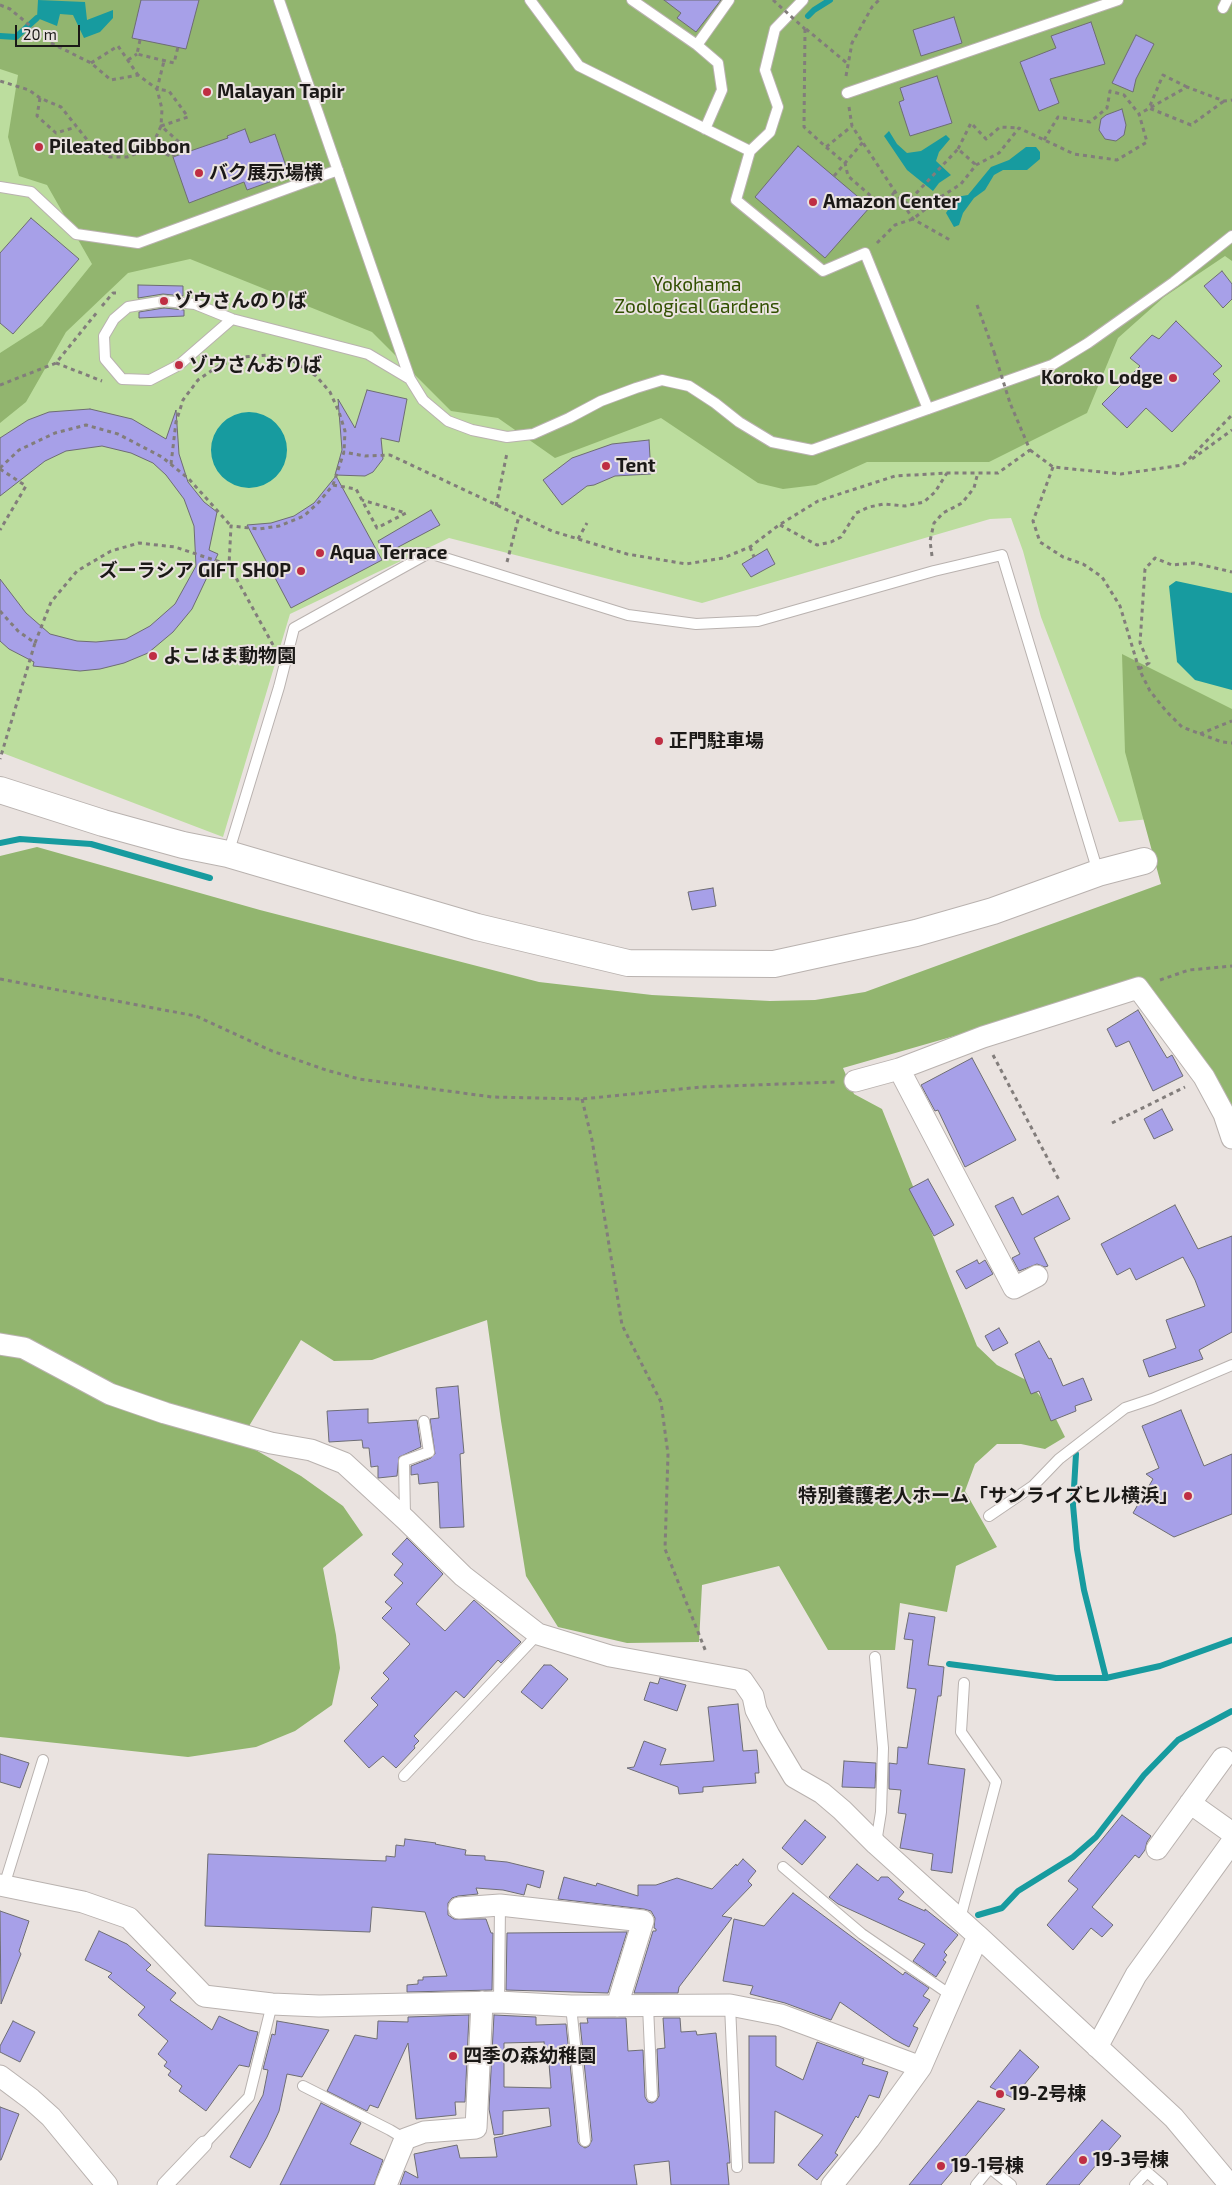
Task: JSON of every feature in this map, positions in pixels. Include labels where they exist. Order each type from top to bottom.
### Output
[{"type":"street","points":[[0,790],[103,823],[182,845],[228,854],[477,927],[628,963],[774,964],[916,933],[993,911],[1098,873],[1144,862]]},
{"type":"street","points":[[855,1081],[899,1068],[984,1037],[1138,988],[1204,1078],[1224,1114],[1232,1138]]},
{"type":"street","points":[[899,1068],[1014,1288],[1036,1276]]},
{"type":"street","points":[[0,1344],[24,1348],[110,1394],[165,1413],[270,1443],[311,1450],[344,1463],[463,1576],[538,1634],[610,1656],[742,1680],[753,1696],[756,1710],[769,1735],[794,1777],[822,1793],[842,1810],[876,1844],[960,1919],[1174,2118],[1230,2185]]},
{"type":"street","points":[[1157,1849],[1223,1758]]},
{"type":"street","points":[[1190,1803],[1232,1833]]},
{"type":"street","points":[[1097,2047],[1136,1975],[1232,1842]]},
{"type":"street","points":[[2,1886],[83,1902],[129,1918],[204,1996],[272,2004],[319,2006],[491,2002],[571,2006],[730,2005],[781,2014],[921,2067]]},
{"type":"street","points":[[459,1908],[500,1905],[643,1921],[617,2006]]},
{"type":"street","points":[[832,2185],[869,2139],[921,2067],[978,1936]]},
{"type":"street","points":[[386,2185],[405,2139],[424,2132],[476,2128],[491,2002]]},
{"type":"street","points":[[0,2076],[51,2117],[107,2185]]},
{"type":"street","points":[[165,2185],[204,2144]]},
{"type":"lane","points":[[279,0],[410,379],[424,400],[448,421],[472,430],[507,437],[533,434],[601,401],[662,380],[689,386],[715,402],[739,422],[772,442],[812,450],[1052,365],[1088,343],[1158,293],[1232,236]]},
{"type":"lane","points":[[530,0],[579,66],[750,151]]},
{"type":"lane","points":[[632,0],[697,45],[718,63],[722,90],[706,129]]},
{"type":"lane","points":[[697,45],[729,0]]},
{"type":"lane","points":[[803,0],[775,29],[765,70],[778,107],[770,132],[750,151],[736,200],[823,270],[865,254],[928,409]]},
{"type":"lane","points":[[847,93],[1118,0]]},
{"type":"lane","points":[[0,187],[30,192],[76,234],[138,243],[338,170]]},
{"type":"lane","points":[[232,319],[179,365],[150,380],[122,379],[105,358],[104,336],[114,319],[128,307],[164,301],[195,304],[232,319],[368,354],[410,379]]},
{"type":"lane","points":[[228,854],[279,687],[294,628],[429,553],[502,577],[628,614],[696,624],[758,620],[934,571],[1002,555],[1098,873]]},
{"type":"lane","points":[[989,1516],[1033,1486],[1059,1459],[1125,1408],[1232,1366]]},
{"type":"lane","points":[[406,1520],[404,1461],[429,1452],[424,1421]]},
{"type":"lane","points":[[404,1776],[538,1634]]},
{"type":"lane","points":[[875,1657],[883,1748],[881,1812],[876,1844]]},
{"type":"lane","points":[[960,1919],[996,1782],[960,1732],[964,1683]]},
{"type":"lane","points":[[2,1886],[43,1760]]},
{"type":"lane","points":[[783,1867],[862,1934],[952,1996]]},
{"type":"lane","points":[[491,2002],[500,1905]]},
{"type":"lane","points":[[204,2144],[249,2097],[272,2004]]},
{"type":"lane","points":[[730,2005],[737,2167]]},
{"type":"lane","points":[[571,2006],[585,2141]]},
{"type":"lane","points":[[648,2006],[652,2096]]},
{"type":"lane","points":[[303,2086],[405,2139]]},
{"type":"lane","points":[[976,2185],[990,2168],[1011,2185]]},
{"type":"lane","points":[[1136,2185],[1147,2172],[1162,2185]]},
{"type":"path","points":[[773,0],[848,64]]},
{"type":"path","points":[[879,0],[872,7],[852,43],[846,78],[852,126],[913,218],[950,240]]},
{"type":"path","points":[[0,5],[10,9],[51,43],[91,63],[111,80],[138,75]]},
{"type":"path","points":[[805,29],[804,127],[845,163],[848,176],[880,204],[889,199],[896,190]]},
{"type":"path","points":[[128,60],[137,54],[140,40]]},
{"type":"path","points":[[91,63],[118,46],[138,75],[158,89],[169,91],[188,117],[161,126]]},
{"type":"path","points":[[137,54],[174,63],[178,47]]},
{"type":"path","points":[[151,148],[161,126],[162,109],[158,89],[164,61]]},
{"type":"path","points":[[1149,108],[1163,74],[1187,87],[1224,101],[1232,100]]},
{"type":"path","points":[[0,81],[29,90],[40,98],[61,107],[92,146],[110,157],[127,157],[151,148],[173,157],[179,142],[161,126]]},
{"type":"path","points":[[1139,114],[1187,87]]},
{"type":"path","points":[[905,205],[958,149],[971,123],[986,138],[1000,127],[1019,128],[1044,140],[1074,154],[1117,160],[1147,142],[1139,114],[1124,95],[1110,91],[1107,108],[1090,122],[1058,117],[1044,140]]},
{"type":"path","points":[[40,98],[37,116],[56,133],[76,127]]},
{"type":"path","points":[[1149,108],[1191,125],[1224,101]]},
{"type":"path","points":[[1096,116],[1102,118]]},
{"type":"path","points":[[826,148],[852,126]]},
{"type":"path","points":[[865,254],[895,225],[913,218],[961,184],[976,165],[998,153],[1019,128]]},
{"type":"path","points":[[834,176],[863,142]]},
{"type":"path","points":[[958,149],[976,165]]},
{"type":"path","points":[[0,385],[56,363],[113,293],[121,293]]},
{"type":"path","points":[[977,305],[1010,403],[1030,450],[1053,467],[1121,474],[1183,465],[1232,430]]},
{"type":"path","points":[[0,530],[26,486],[0,469],[19,450],[55,433],[86,425],[118,434],[162,457],[171,464],[189,479],[231,526],[260,529],[279,526],[304,516],[319,502],[333,485],[344,452],[345,431],[330,392],[316,376],[294,362],[269,355],[244,357],[220,365],[198,380],[183,400],[176,422],[171,464]]},
{"type":"path","points":[[1183,465],[1232,415]]},
{"type":"path","points":[[496,506],[507,450],[507,437]]},
{"type":"path","points":[[344,452],[365,456],[390,454],[552,532],[628,554],[686,564],[723,558],[750,547],[779,525],[818,501],[895,476],[978,472],[998,473],[1030,450]]},
{"type":"path","points":[[1053,467],[1033,521],[1040,542],[1063,557],[1083,564],[1102,577],[1120,606],[1139,669],[1150,691],[1166,711],[1182,727],[1222,742],[1232,742]]},
{"type":"path","points":[[934,571],[930,541],[934,523],[943,513],[962,503],[974,488],[978,472]]},
{"type":"path","points":[[779,525],[817,545],[831,542],[841,537],[856,513],[869,507],[884,504],[905,506],[924,502],[935,492],[948,473]]},
{"type":"path","points":[[333,485],[356,489],[377,528],[406,513],[362,500]]},
{"type":"path","points":[[502,577],[519,516]]},
{"type":"path","points":[[578,539],[587,523]]},
{"type":"path","points":[[231,526],[229,565],[277,652],[279,687]]},
{"type":"path","points":[[0,759],[35,643],[51,602],[77,571],[111,551],[139,543],[175,547],[229,565]]},
{"type":"path","points":[[750,547],[754,557]]},
{"type":"path","points":[[1139,669],[1149,664],[1140,643],[1145,569],[1154,558],[1172,565],[1194,563],[1232,572]]},
{"type":"path","points":[[0,611],[18,631],[35,643]]},
{"type":"path","points":[[1200,734],[1232,721]]},
{"type":"path","points":[[1138,988],[1188,970],[1232,966]]},
{"type":"path","points":[[0,979],[196,1016],[272,1051],[326,1070],[359,1079],[492,1097],[582,1099],[701,1087],[855,1081]]},
{"type":"path","points":[[984,1037],[1059,1180]]},
{"type":"path","points":[[1112,1124],[1204,1078]]},
{"type":"path","points":[[582,1099],[592,1140],[622,1324],[661,1402],[668,1454],[665,1549],[715,1675]]},
{"type":"green space","name":"Yokohama Zoological Gardens","points":[[0,0],[1232,0],[1232,803],[1201,814],[1119,822],[1041,617],[1023,551],[1011,518],[990,519],[702,603],[449,538],[290,614],[223,837],[0,752]]},
{"type":"green space","points":[[0,0],[1232,0],[1232,261],[1225,256],[1164,297],[1118,338],[1087,413],[989,462],[867,462],[816,485],[783,489],[758,483],[661,418],[555,458],[498,418],[451,411],[372,332],[190,259],[128,273],[66,332],[26,402],[0,423],[0,353],[42,326],[92,264],[47,185],[19,176],[8,137],[18,75],[0,69]]},
{"type":"green space","points":[[1122,654],[1232,709],[1232,1105],[1139,983],[843,1068],[854,1094],[882,1109],[977,1346],[997,1365],[1028,1381],[1052,1411],[1065,1437],[1045,1449],[1021,1444],[997,1444],[975,1464],[965,1491],[997,1547],[956,1566],[947,1612],[900,1603],[895,1650],[828,1650],[779,1566],[702,1585],[699,1642],[627,1643],[558,1627],[526,1576],[487,1320],[372,1360],[334,1361],[301,1340],[240,1441],[301,1476],[343,1506],[363,1535],[323,1568],[336,1635],[340,1668],[332,1705],[295,1731],[256,1747],[188,1757],[0,1737],[0,856],[37,847],[260,910],[539,982],[652,995],[770,1001],[815,1000],[865,992],[1161,884],[1125,752]]},
{"type":"water","points":[[38,0],[85,2],[87,20],[113,10],[113,18],[100,32],[84,38],[73,15],[60,14],[57,26],[37,18]]},
{"type":"water","points":[[889,131],[897,144],[907,153],[921,151],[946,135],[950,139],[939,152],[936,161],[951,175],[939,183],[933,191],[907,170],[884,136]]},
{"type":"water","points":[[1026,147],[1036,147],[1040,152],[1040,159],[1027,170],[1003,170],[994,175],[985,190],[974,198],[963,213],[959,225],[954,227],[946,213],[956,197],[968,195],[991,167],[1009,160]]},
{"type":"water","points":[[249,412],[264,415],[276,423],[284,435],[287,450],[284,465],[276,477],[264,485],[249,488],[234,485],[222,477],[214,465],[211,450],[214,435],[222,423],[234,415]]},
{"type":"water","points":[[1176,581],[1232,593],[1232,690],[1195,680],[1177,662],[1169,586]]},
{"type":"building","points":[[141,0],[199,0],[186,49],[132,38]]},
{"type":"building","points":[[664,0],[721,0],[696,32],[677,18],[681,13]]},
{"type":"building","points":[[954,17],[962,43],[921,56],[913,30]]},
{"type":"building","points":[[1091,22],[1105,64],[1050,79],[1059,103],[1039,111],[1020,62],[1056,48],[1051,36]]},
{"type":"building","points":[[1136,35],[1154,44],[1136,79],[1133,92],[1112,83]]},
{"type":"building","points":[[937,76],[952,123],[910,136],[899,102],[904,100],[900,88]]},
{"type":"building","points":[[1122,109],[1126,125],[1124,135],[1116,141],[1105,139],[1099,130],[1101,119]]},
{"type":"building","points":[[245,129],[250,143],[275,134],[289,175],[247,190],[244,182],[189,203],[173,157],[228,138],[227,136]]},
{"type":"building","name":"Amazon Center","points":[[798,146],[870,207],[825,258],[755,197]]},
{"type":"building","points":[[31,218],[79,259],[13,334],[0,323],[0,253]]},
{"type":"building","points":[[1222,271],[1232,284],[1232,299],[1223,308],[1204,286]]},
{"type":"building","points":[[138,285],[183,286],[183,296],[163,294],[138,298]]},
{"type":"building","points":[[164,308],[184,310],[184,316],[139,318],[139,312]]},
{"type":"building","name":"Koroko Lodge","points":[[1176,321],[1222,366],[1213,374],[1220,381],[1172,432],[1146,408],[1127,428],[1102,404],[1140,366],[1130,358],[1152,335],[1159,339]]},
{"type":"building","points":[[367,390],[407,399],[399,442],[381,438],[383,459],[373,472],[365,476],[335,475],[342,450],[338,399],[355,428]]},
{"type":"building","points":[[90,409],[132,419],[166,439],[176,410],[179,454],[188,482],[204,502],[217,512],[209,550],[218,554],[192,609],[173,632],[148,653],[124,663],[100,669],[80,671],[33,666],[34,662],[9,649],[0,641],[0,579],[26,613],[50,634],[77,641],[96,642],[126,639],[150,626],[175,604],[196,566],[194,526],[184,499],[166,475],[153,463],[131,453],[102,446],[66,451],[45,461],[0,496],[0,438],[28,420],[49,412]]},
{"type":"building","name":"Tent","points":[[649,440],[651,474],[615,476],[587,486],[562,505],[543,480],[572,458],[612,444]]},
{"type":"building","name":"Aqua Terrace","points":[[336,476],[382,560],[291,608],[247,525],[271,523],[294,516],[314,503]]},
{"type":"building","points":[[431,510],[440,525],[385,554],[378,541]]},
{"type":"building","points":[[767,549],[775,564],[751,577],[742,564]]},
{"type":"building","points":[[713,888],[716,906],[692,910],[688,892]]},
{"type":"building","points":[[1138,1010],[1167,1058],[1172,1055],[1183,1076],[1153,1091],[1129,1041],[1116,1047],[1107,1029]]},
{"type":"building","points":[[972,1058],[1016,1140],[965,1167],[938,1110],[935,1111],[921,1085]]},
{"type":"building","points":[[1162,1109],[1173,1130],[1154,1139],[1144,1119]]},
{"type":"building","points":[[928,1179],[954,1225],[934,1236],[909,1189]]},
{"type":"building","points":[[1058,1196],[1070,1219],[1034,1238],[1048,1266],[1045,1267],[1037,1264],[1019,1271],[1012,1258],[1020,1254],[995,1206],[1013,1197],[1022,1215]]},
{"type":"building","points":[[1175,1205],[1198,1249],[1232,1236],[1232,1332],[1199,1350],[1203,1359],[1149,1377],[1143,1360],[1176,1348],[1166,1320],[1205,1306],[1195,1280],[1183,1257],[1136,1280],[1130,1268],[1117,1275],[1101,1244]]},
{"type":"building","points":[[977,1260],[979,1264],[985,1260],[993,1274],[966,1289],[956,1271]]},
{"type":"building","points":[[999,1328],[1008,1343],[993,1351],[985,1336]]},
{"type":"building","points":[[1039,1341],[1049,1359],[1051,1358],[1063,1386],[1083,1378],[1092,1400],[1075,1406],[1076,1411],[1051,1421],[1039,1391],[1031,1394],[1015,1354]]},
{"type":"building","points":[[458,1386],[464,1453],[460,1454],[464,1527],[440,1528],[438,1482],[419,1484],[418,1474],[411,1475],[411,1466],[431,1458],[435,1454],[430,1419],[439,1418],[436,1388]]},
{"type":"building","points":[[368,1409],[368,1423],[417,1420],[421,1447],[399,1457],[397,1476],[378,1478],[378,1466],[371,1467],[369,1448],[363,1448],[362,1440],[329,1442],[327,1411]]},
{"type":"building","name":"特別養護老人ホーム「サンライズヒル横浜」","points":[[1181,1410],[1204,1466],[1232,1454],[1232,1514],[1174,1537],[1133,1513],[1153,1479],[1146,1474],[1159,1468],[1142,1426]]},
{"type":"building","points":[[407,1538],[443,1574],[416,1604],[445,1631],[474,1600],[521,1642],[501,1663],[498,1660],[464,1698],[456,1691],[414,1736],[419,1741],[396,1768],[383,1756],[369,1768],[344,1741],[378,1705],[371,1698],[389,1679],[383,1673],[410,1644],[382,1618],[392,1608],[385,1602],[403,1583],[394,1575],[403,1564],[392,1554]]},
{"type":"building","points":[[909,1613],[935,1617],[928,1665],[944,1667],[941,1696],[938,1696],[928,1764],[965,1769],[952,1873],[931,1870],[933,1854],[900,1848],[906,1814],[898,1813],[901,1790],[889,1789],[889,1763],[897,1764],[898,1747],[907,1748],[916,1689],[907,1688],[913,1640],[904,1639]]},
{"type":"building","points":[[544,1665],[551,1665],[568,1679],[542,1709],[521,1692]]},
{"type":"building","points":[[660,1678],[686,1685],[677,1711],[644,1700],[650,1682],[658,1684]]},
{"type":"building","points":[[738,1704],[743,1751],[757,1750],[759,1773],[755,1773],[756,1783],[703,1787],[703,1792],[679,1794],[678,1787],[627,1768],[634,1767],[644,1741],[666,1749],[660,1765],[714,1761],[708,1707]]},
{"type":"building","points":[[0,1754],[29,1763],[20,1788],[0,1782]]},
{"type":"building","points":[[844,1761],[876,1763],[875,1788],[842,1787]]},
{"type":"building","points":[[1122,1815],[1151,1836],[1139,1858],[1135,1855],[1092,1907],[1113,1925],[1102,1937],[1091,1928],[1073,1950],[1047,1925],[1078,1889],[1068,1881]]},
{"type":"building","points":[[805,1820],[826,1837],[802,1865],[782,1848]]},
{"type":"building","points":[[405,1839],[436,1843],[466,1850],[465,1855],[485,1856],[485,1860],[507,1862],[544,1871],[540,1888],[527,1884],[524,1895],[503,1890],[476,1888],[478,1894],[458,1896],[452,1898],[448,1903],[448,1915],[454,1919],[486,1919],[491,1933],[493,1933],[492,1990],[407,1992],[407,1985],[418,1984],[418,1980],[423,1980],[423,1977],[447,1976],[425,1912],[372,1907],[370,1932],[205,1926],[208,1854],[386,1861],[386,1856],[395,1857],[396,1845],[404,1846]]},
{"type":"building","points":[[743,1859],[756,1871],[748,1881],[752,1885],[722,1916],[732,1918],[679,1987],[678,1993],[634,1993],[653,1931],[656,1931],[654,1928],[655,1918],[651,1911],[558,1899],[564,1877],[596,1886],[597,1883],[638,1896],[638,1885],[656,1885],[677,1878],[712,1889]]},
{"type":"building","points":[[857,1864],[878,1881],[881,1877],[888,1877],[904,1892],[898,1899],[925,1911],[925,1909],[958,1935],[944,1952],[947,1955],[943,1960],[946,1962],[936,1977],[913,1961],[925,1944],[838,1904],[829,1897]]},
{"type":"building","points":[[793,1893],[903,1975],[905,1972],[929,1988],[923,1996],[930,2000],[913,2026],[918,2028],[909,2047],[893,2039],[840,2002],[831,2020],[785,2003],[750,1994],[753,1986],[723,1981],[734,1919],[764,1926]]},
{"type":"building","points":[[0,1911],[29,1921],[19,1951],[21,1954],[1,2004]]},
{"type":"building","points":[[99,1931],[127,1944],[151,1965],[146,1970],[176,1993],[170,2000],[212,2030],[219,2016],[249,2030],[258,2032],[249,2067],[239,2065],[206,2111],[179,2091],[182,2086],[168,2075],[171,2071],[164,2066],[167,2062],[158,2054],[168,2041],[138,2015],[145,2007],[108,1977],[112,1973],[85,1960]]},
{"type":"building","points":[[627,1932],[608,1993],[506,1990],[507,1933]]},
{"type":"building","points":[[469,2015],[465,2102],[455,2102],[456,2115],[416,2119],[408,2043],[378,2108],[370,2105],[367,2111],[327,2091],[355,2035],[377,2039],[378,2021],[408,2022],[408,2017]]},
{"type":"building","points":[[494,2015],[536,2017],[536,2025],[566,2024],[578,2142],[585,2148],[589,2146],[592,2140],[580,2023],[588,2023],[587,2018],[626,2018],[628,2051],[643,2050],[645,2097],[648,2102],[652,2103],[659,2096],[657,2049],[665,2048],[663,2018],[680,2018],[681,2032],[696,2031],[697,2035],[716,2033],[729,2150],[730,2163],[727,2163],[729,2185],[671,2185],[669,2161],[634,2165],[637,2185],[400,2185],[405,2171],[418,2178],[414,2154],[457,2145],[460,2158],[497,2157],[494,2138],[551,2126],[549,2108],[503,2111],[503,2134],[494,2135],[489,2109]],"holes":[[[544,2042],[545,2052],[548,2052],[551,2088],[504,2087],[504,2043]]]},
{"type":"building","points":[[13,2021],[35,2032],[20,2062],[0,2052],[0,2046]]},
{"type":"building","points":[[277,2021],[329,2030],[302,2077],[287,2074],[279,2111],[250,2168],[230,2157],[263,2095],[268,2070],[263,2069],[272,2034],[275,2035]]},
{"type":"building","points":[[749,2036],[776,2036],[776,2066],[803,2080],[817,2042],[864,2059],[862,2064],[888,2072],[879,2098],[869,2095],[858,2118],[856,2116],[835,2153],[838,2155],[817,2180],[798,2165],[823,2135],[775,2111],[774,2163],[749,2163]]},
{"type":"building","points":[[1020,2050],[1039,2067],[1013,2098],[990,2087]]},
{"type":"building","points":[[978,2101],[1005,2109],[941,2185],[909,2185]]},
{"type":"building","points":[[321,2103],[361,2123],[350,2144],[383,2160],[374,2185],[280,2185]]},
{"type":"building","points":[[0,2107],[19,2114],[1,2160],[0,2160]]},
{"type":"building","name":"19-3号棟","points":[[1102,2120],[1121,2136],[1079,2185],[1046,2185]]},
{"type":"waterway","points":[[808,16],[830,0]]},
{"type":"waterway","points":[[0,36],[16,37],[37,18]]},
{"type":"waterway","points":[[0,843],[20,839],[91,844],[210,878]]},
{"type":"waterway","points":[[1076,1454],[1073,1505],[1077,1549],[1084,1590],[1106,1678]]},
{"type":"waterway","points":[[949,1664],[1056,1678],[1106,1678],[1160,1666],[1232,1640]]},
{"type":"waterway","points":[[978,1915],[1002,1908],[1018,1891],[1073,1857],[1096,1837],[1144,1775],[1178,1740],[1232,1711]]},
{"type":"place","name":"Malayan Tapir","points":[[207,92]]},
{"type":"place","name":"Pileated Gibbon","points":[[39,147]]},
{"type":"place","name":"バク展示場横","points":[[199,173]]},
{"type":"place","name":"Amazon Center","points":[[813,202]]},
{"type":"place","name":"ゾウさんのりば","points":[[164,301]]},
{"type":"place","name":"ゾウさんおりば","points":[[179,365]]},
{"type":"place","name":"Koroko Lodge","points":[[1173,378]]},
{"type":"place","name":"Tent","points":[[606,466]]},
{"type":"place","name":"Aqua Terrace","points":[[320,553]]},
{"type":"place","name":"ズーラシア GIFT SHOP","points":[[301,571]]},
{"type":"place","name":"よこはま動物園","points":[[153,656]]},
{"type":"place","name":"正門駐車場","points":[[659,741]]},
{"type":"place","name":"特別養護老人ホーム「サンライズヒル横浜」","points":[[1188,1496]]},
{"type":"place","name":"四季の森幼稚園","points":[[453,2056]]},
{"type":"place","name":"19-2号棟","points":[[1000,2094]]},
{"type":"place","name":"19-3号棟","points":[[1083,2160]]},
{"type":"place","name":"19-1号棟","points":[[941,2166]]}]
